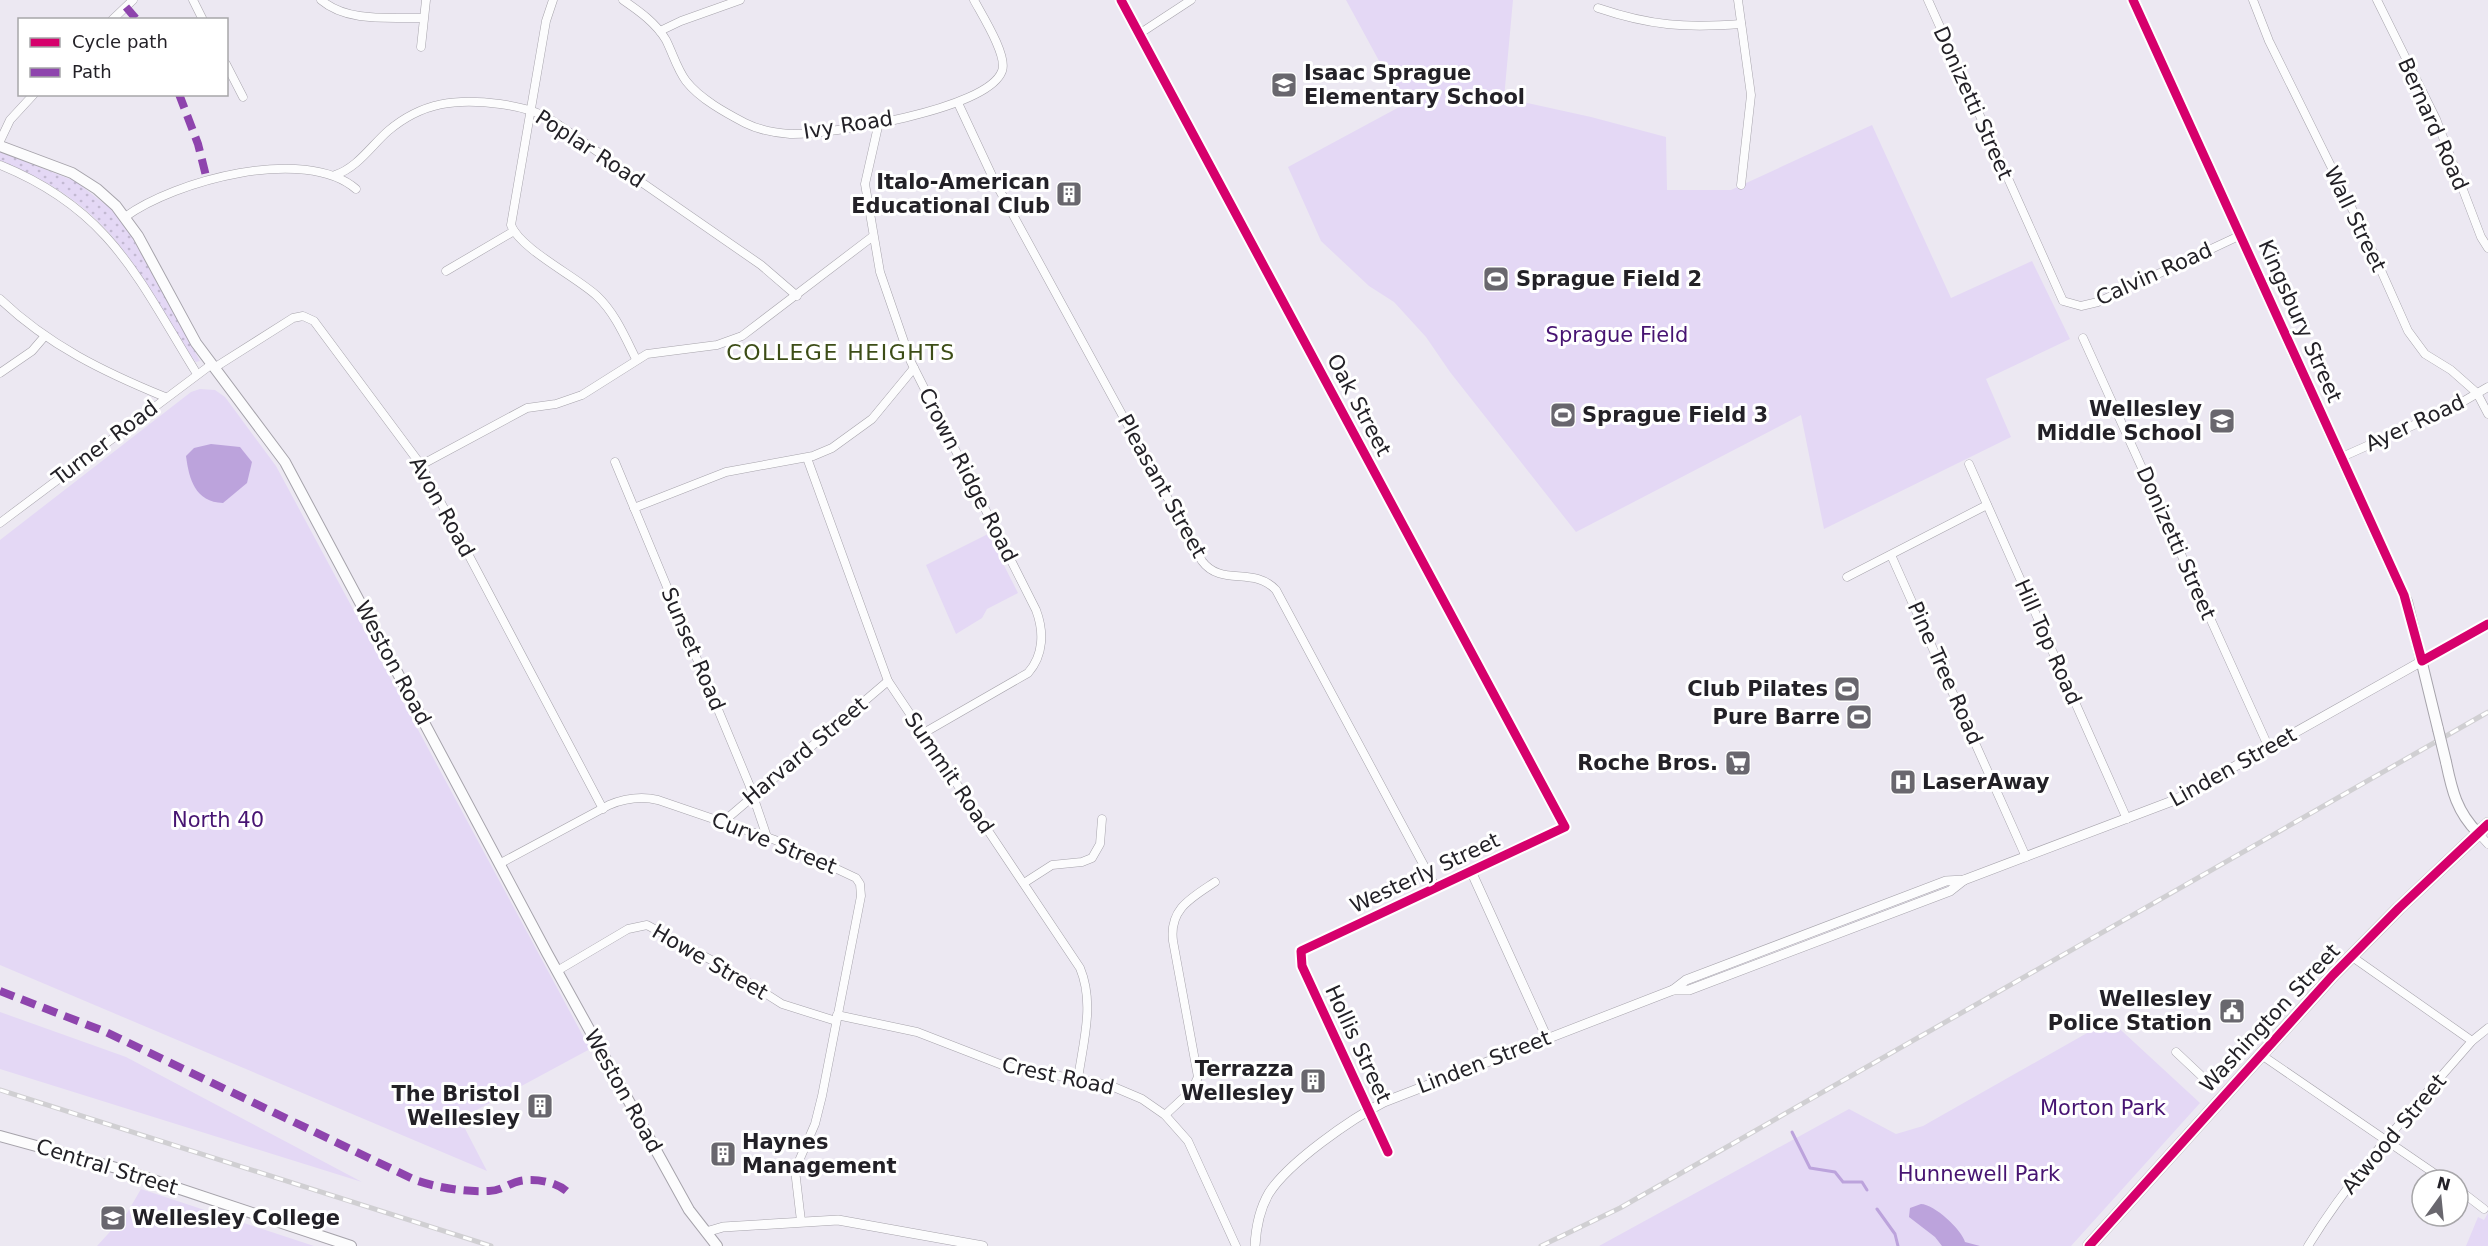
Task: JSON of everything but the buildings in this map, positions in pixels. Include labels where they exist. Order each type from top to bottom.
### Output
[{"type":"main road","name":"Kingsbury Street","points":[[2133,0],[2409,605],[2455,800],[2465,819],[2478,833]]},
{"type":"main road","name":"Weston Road","points":[[0,146],[78,176],[107,197],[125,217],[184,324],[296,480],[557,971],[689,1210],[717,1246]]},
{"type":"main road","name":"Washington Street","points":[[2089,1246],[2260,1054],[2351,956],[2488,824]]},
{"type":"main road","name":"Central Street","points":[[0,1136],[120,1169],[351,1246]]},
{"type":"street","points":[[114,18],[134,0]]},
{"type":"street","points":[[193,0],[202,18]]},
{"type":"street","points":[[321,0],[336,10],[349,14],[423,18]]},
{"type":"street","points":[[421,47],[426,0]]},
{"type":"street","points":[[553,0],[548,15],[512,209],[514,231],[526,244],[602,300],[618,323],[636,359]]},
{"type":"street","name":"Ivy Road","points":[[623,0],[660,32],[691,87],[752,126],[775,132],[802,134],[879,122],[958,103],[993,84],[1004,66],[1002,56],[974,0]]},
{"type":"street","points":[[660,32],[681,21],[740,0]]},
{"type":"street","name":"Oak Street","points":[[1121,0],[1565,827]]},
{"type":"street","points":[[1139,34],[1191,0]]},
{"type":"street","points":[[1738,0],[1751,95],[1741,185]]},
{"type":"street","name":"Donizetti Street","points":[[1928,0],[2024,219],[2059,294],[2066,302]]},
{"type":"street","name":"Wall Street","points":[[2253,0],[2269,41],[2367,239],[2408,331],[2425,354],[2451,370],[2477,393],[2488,414]]},
{"type":"street","name":"Bernard Road","points":[[2377,0],[2436,119],[2481,237],[2488,248]]},
{"type":"street","points":[[1598,8],[1664,26],[1701,27],[1742,24]]},
{"type":"street","points":[[228,68],[243,98]]},
{"type":"street","points":[[0,141],[10,120],[32,96]]},
{"type":"street","name":"Poplar Road","points":[[335,175],[350,168],[394,126],[435,104],[469,100],[531,110],[556,123],[727,241],[797,296]]},
{"type":"street","name":"Pleasant Street","points":[[958,103],[994,180],[1198,555],[1216,573],[1257,577],[1276,590],[1436,888]]},
{"type":"street","name":"Crown Ridge Road","points":[[879,122],[865,178],[872,237],[880,272],[914,368],[1036,610],[1041,638],[1035,663],[1024,676],[922,734]]},
{"type":"street","points":[[0,165],[62,196],[108,236],[127,260],[197,374]]},
{"type":"street","points":[[125,217],[164,194],[216,178],[289,168],[335,175],[356,189]]},
{"type":"street","points":[[446,271],[514,231]]},
{"type":"street","name":"Calvin Road","points":[[2066,302],[2081,306],[2098,302],[2241,235]]},
{"type":"street","points":[[421,465],[527,408],[556,404],[582,395],[636,359],[658,351],[733,341],[747,334],[872,237]]},
{"type":"street","points":[[0,299],[44,336],[96,367],[165,397]]},
{"type":"street","name":"Avon Road","points":[[213,366],[288,320],[306,316],[321,330],[421,465],[603,809]]},
{"type":"street","points":[[0,373],[32,351],[44,336]]},
{"type":"street","name":"Donizetti Street","points":[[2083,338],[2269,748]]},
{"type":"street","name":"Turner Road","points":[[0,523],[165,397],[197,374],[213,366]]},
{"type":"street","points":[[634,508],[730,471],[807,458],[832,448],[866,425],[914,368]]},
{"type":"street","name":"Ayer Road","points":[[2342,457],[2452,408],[2488,387]]},
{"type":"street","name":"Summit Road","points":[[807,458],[888,681],[1072,953],[1085,981],[1088,1016],[1078,1079]]},
{"type":"street","name":"Sunset Road","points":[[615,462],[753,795],[767,837]]},
{"type":"street","name":"Hill Top Road","points":[[1969,464],[2127,819]]},
{"type":"street","points":[[1847,577],[1987,505]]},
{"type":"street","name":"Pine Tree Road","points":[[1891,555],[2026,857]]},
{"type":"street","name":"Linden Street","points":[[1255,1246],[1260,1213],[1277,1182],[1325,1142],[1368,1111],[1422,1085],[1672,990],[1689,990],[1950,891],[1964,880],[2175,800],[2488,624]]},
{"type":"street","name":"Harvard Street","points":[[723,822],[888,681]]},
{"type":"street","name":"Curve Street","points":[[499,864],[625,799],[648,798],[767,837],[850,874],[860,884],[861,896],[816,1119],[795,1170],[801,1221]]},
{"type":"street","points":[[1024,884],[1052,865],[1078,863],[1092,858],[1100,844],[1102,819]]},
{"type":"street","name":"Westerly Street","points":[[1301,951],[1565,827]]},
{"type":"street","points":[[2478,833],[2488,844]]},
{"type":"street","points":[[1471,871],[1547,1038]]},
{"type":"street","points":[[1165,1115],[1192,1090],[1197,1077],[1173,941],[1174,921],[1184,903],[1215,882]]},
{"type":"street","name":"Howe Street","points":[[557,971],[633,927],[646,925],[713,961],[787,1006],[837,1018]]},
{"type":"street","name":"Hollis Street","points":[[1301,951],[1302,966],[1388,1152]]},
{"type":"street","points":[[2351,956],[2472,1041]]},
{"type":"street","name":"Crest Road","points":[[837,1018],[917,1032],[1005,1066],[1078,1079],[1129,1092],[1165,1115],[1192,1148],[1236,1246]]},
{"type":"street","name":"Atwood Street","points":[[2308,1246],[2336,1203],[2385,1142],[2472,1041],[2488,1028]]},
{"type":"street","points":[[2176,1052],[2210,1084]]},
{"type":"street","points":[[2260,1054],[2425,1168]]},
{"type":"street","points":[[2470,1198],[2484,1209]]},
{"type":"street","points":[[706,1232],[723,1227],[843,1220],[983,1246]]},
{"type":"green space","name":"Sprague Field","points":[[1346,0],[1513,0],[1504,98],[1591,117],[1666,137],[1667,190],[1731,190],[1872,125],[1951,298],[2032,261],[2070,339],[1986,379],[2011,437],[1824,529],[1801,415],[1576,532],[1450,372],[1426,337],[1394,302],[1369,286],[1321,241],[1288,167],[1403,105]]},
{"type":"green space","points":[[0,152],[75,181],[111,209],[128,230],[200,361],[196,362],[187,351],[149,288],[113,237],[66,195],[36,177],[0,161]]},
{"type":"green space","name":"North 40","points":[[200,389],[215,390],[225,397],[276,466],[590,1049],[460,1119],[487,1171],[0,965],[0,540],[191,392]]},
{"type":"green space","points":[[988,534],[1018,593],[987,609],[982,618],[956,634],[926,565]]},
{"type":"green space","points":[[0,1012],[126,1057],[362,1182],[0,1069]]},
{"type":"green space","name":"Hunnewell Park","points":[[2110,1020],[2200,1103],[2071,1246],[1599,1246],[1849,1109],[1896,1134],[1923,1126]]},
{"type":"green space","points":[[141,1189],[314,1246],[97,1246],[127,1213]]},
{"type":"green space","points":[[2488,1213],[2488,1246],[2466,1246],[2478,1217],[2484,1220]]},
{"type":"shaded area","points":[[211,444],[240,447],[252,462],[247,483],[223,503],[213,502],[200,494],[195,488],[187,465],[186,456],[194,448]]},
{"type":"shaded area","points":[[1921,1204],[1933,1208],[1947,1218],[1965,1242],[1980,1246],[1942,1246],[1935,1237],[1909,1217],[1910,1208]]},
{"type":"waterway","points":[[1792,1132],[1810,1168],[1835,1172],[1843,1182],[1862,1182],[1867,1190]]},
{"type":"waterway","points":[[1877,1209],[1895,1234],[1898,1246]]},
{"type":"railway","points":[[1541,1246],[1620,1208],[2488,712]]},
{"type":"railway","points":[[0,1090],[491,1246]]},
{"type":"marked path","points":[[126,7],[135,18]]},
{"type":"marked path","points":[[180,96],[198,144],[207,180]]},
{"type":"marked path","points":[[0,991],[106,1032],[415,1180],[442,1187],[480,1191],[493,1191],[512,1183],[533,1180],[555,1184],[571,1196]]},
{"type":"cycle path","points":[[1121,0],[1565,827],[1301,951],[1302,966],[1388,1152]]},
{"type":"cycle path","points":[[2133,0],[2404,595],[2422,661],[2488,624]]},
{"type":"cycle path","points":[[2089,1246],[2333,975],[2399,908],[2488,824]]},
{"type":"place","name":"Isaac Sprague Elementary School","points":[[1284,85]]},
{"type":"place","name":"Italo-American Educational Club","points":[[1069,194]]},
{"type":"place","name":"Sprague Field 2","points":[[1496,279]]},
{"type":"place","name":"Sprague Field 3","points":[[1563,415]]},
{"type":"place","name":"Wellesley Middle School","points":[[2222,421]]},
{"type":"place","name":"Club Pilates","points":[[1847,689]]},
{"type":"place","name":"Pure Barre","points":[[1859,717]]},
{"type":"place","name":"Roche Bros.","points":[[1738,763]]},
{"type":"place","name":"LaserAway","points":[[1903,782]]},
{"type":"place","name":"Wellesley Police Station","points":[[2232,1011]]},
{"type":"place","name":"Terrazza Wellesley","points":[[1313,1081]]},
{"type":"place","name":"The Bristol Wellesley","points":[[540,1106]]},
{"type":"place","name":"Haynes Management","points":[[723,1154]]},
{"type":"place","name":"Wellesley College","points":[[113,1218]]},
{"type":"district","name":"COLLEGE HEIGHTS","points":[[841,352]]},
{"type":"park label","name":"Morton Park","points":[[2103,1108]]}]
